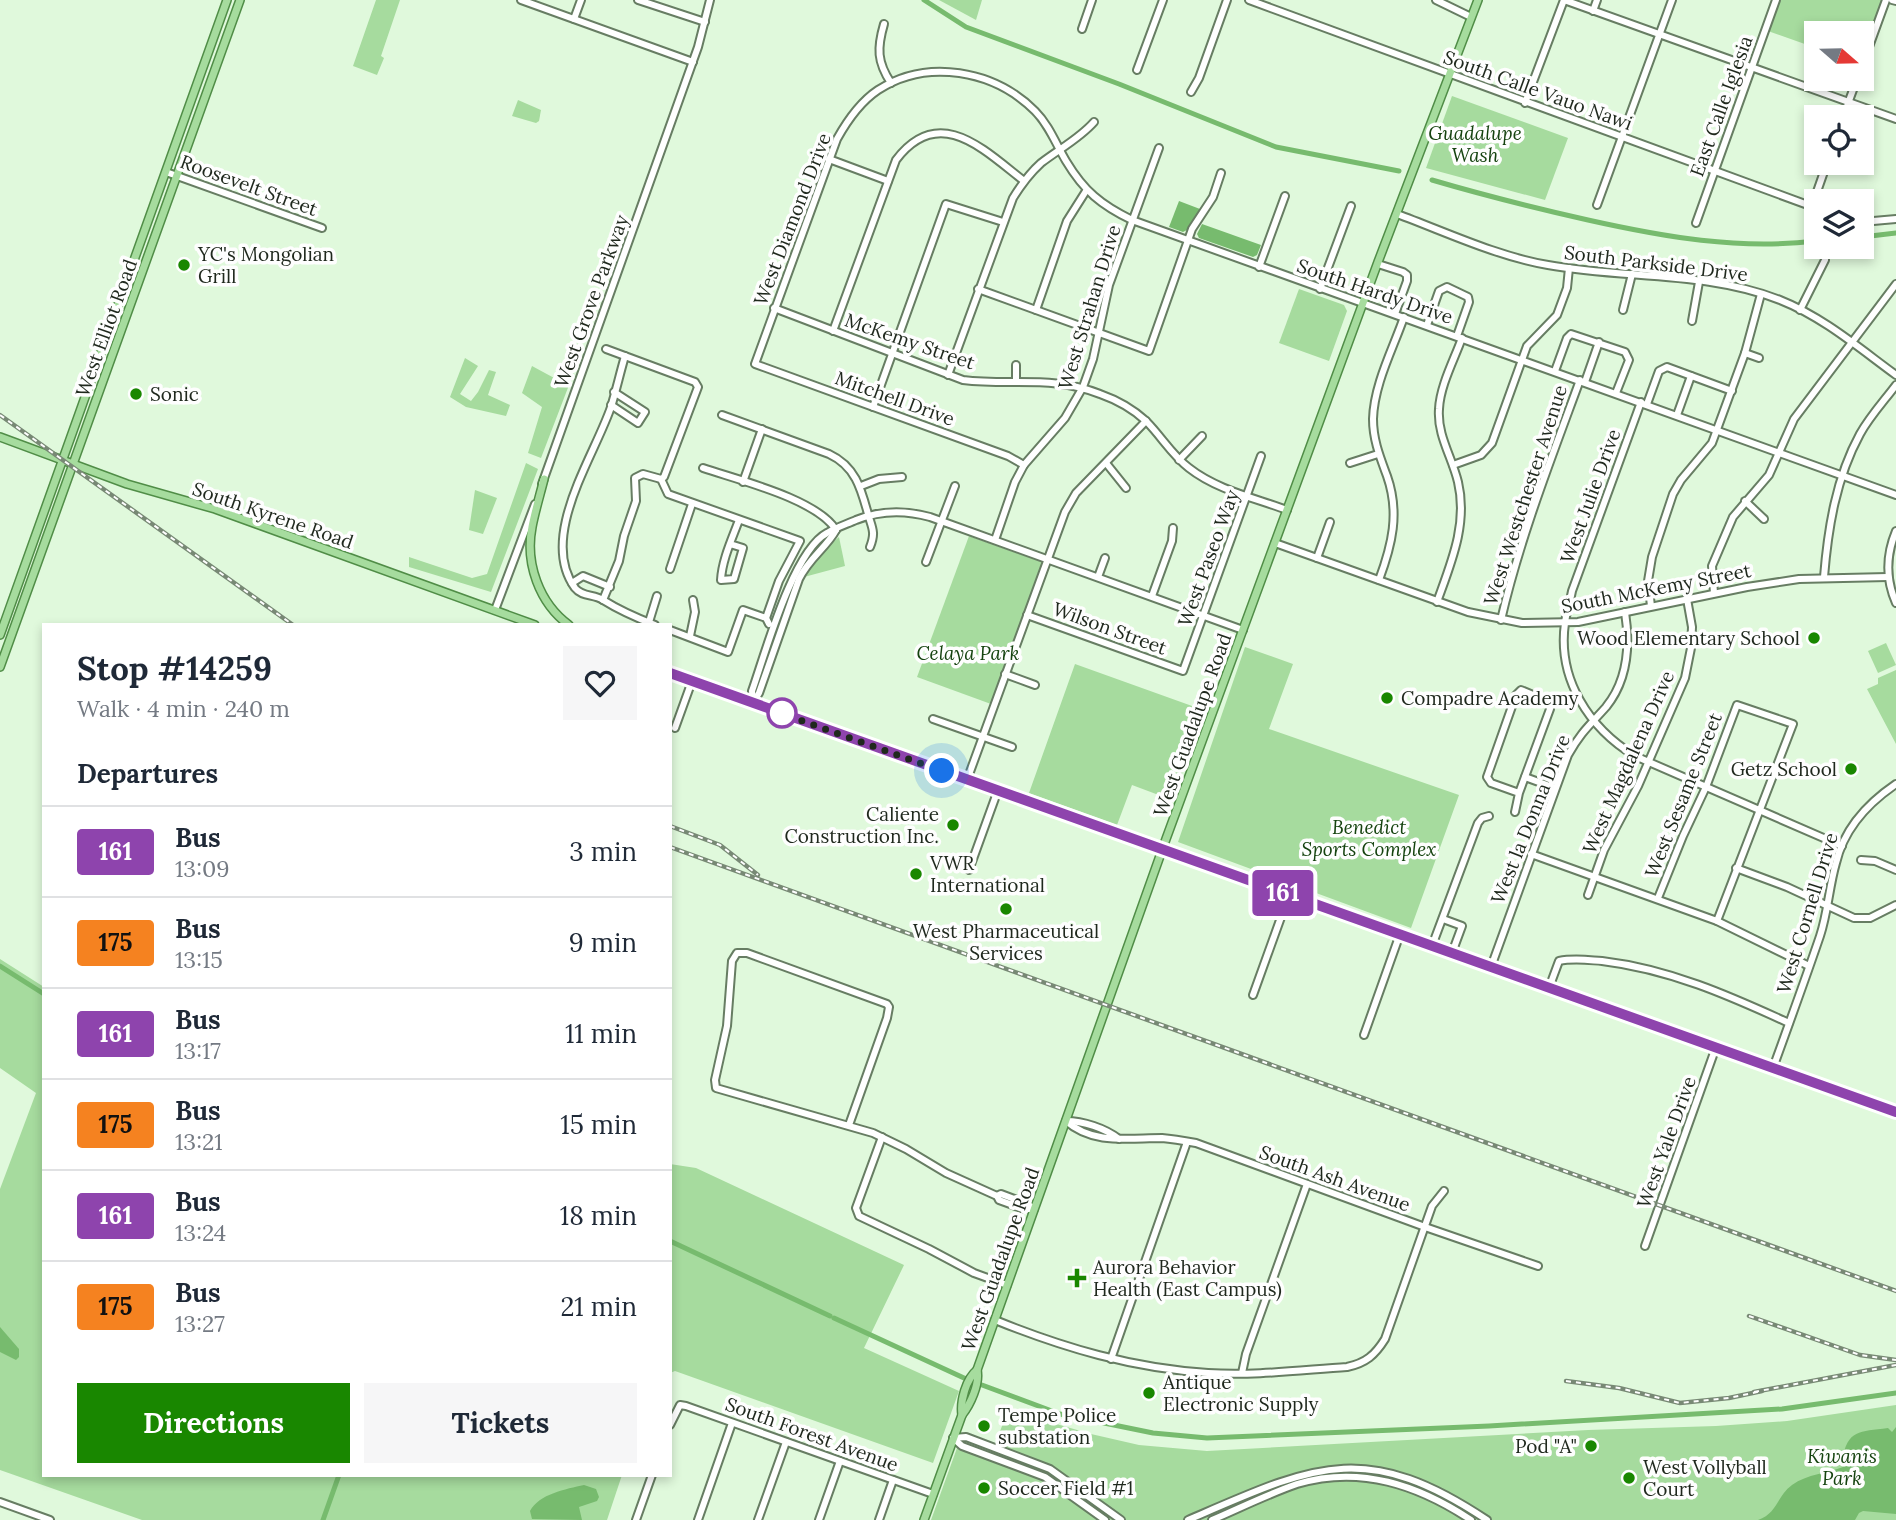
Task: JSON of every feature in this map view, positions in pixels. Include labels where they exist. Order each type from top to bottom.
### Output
[{"type":"main road","name":"West Elliot Road","points":[[0,635],[227,0]]},
{"type":"main road","name":"West Elliot Road","points":[[0,667],[240,0]]},
{"type":"main road","name":"West Guadalupe Road","points":[[924,1520],[962,1415],[960,1406],[971,1386],[1243,630],[1478,0]]},
{"type":"main road","points":[[124,324],[121,314],[129,289],[129,276]]},
{"type":"main road","points":[[112,358],[108,349],[115,330],[113,321]]},
{"type":"main road","name":"South Kyrene Road","points":[[0,437],[129,484],[215,509],[530,623]]},
{"type":"main road","points":[[544,479],[531,531],[531,564],[536,582],[546,600],[567,623]]},
{"type":"main road","points":[[672,674],[1896,1112]]},
{"type":"street","points":[[522,0],[693,62]]},
{"type":"street","points":[[574,19],[581,0]]},
{"type":"street","points":[[638,0],[705,22]]},
{"type":"street","points":[[662,9],[663,0]]},
{"type":"street","name":"West Grove Parkway","points":[[495,610],[693,62],[710,0]]},
{"type":"street","points":[[1082,29],[1092,0]]},
{"type":"street","points":[[1137,70],[1163,0]]},
{"type":"street","points":[[1191,92],[1199,78],[1227,0]]},
{"type":"street","name":"South Calle Vauo Nawi","points":[[1249,0],[1804,204]]},
{"type":"street","points":[[1436,0],[1471,18]]},
{"type":"street","points":[[1525,103],[1564,0],[1896,119]]},
{"type":"street","points":[[1593,11],[1597,0]]},
{"type":"street","points":[[1597,205],[1672,0]]},
{"type":"street","name":"East Calle Iglesia","points":[[1696,223],[1776,0]]},
{"type":"street","points":[[1874,33],[1886,0]]},
{"type":"street","points":[[884,24],[878,49],[882,70],[891,83]]},
{"type":"street","name":"South Hardy Drive","points":[[891,83],[907,76],[950,71],[971,75],[1000,86],[1022,99],[1037,113],[1086,191],[1109,209],[1132,220],[1896,495]]},
{"type":"street","name":"West Diamond Drive","points":[[755,364],[829,159],[851,117],[876,91],[891,83]]},
{"type":"street","points":[[1848,105],[1853,91]]},
{"type":"street","points":[[948,375],[1003,222],[1024,181],[1040,164],[1082,136],[1094,122]]},
{"type":"street","points":[[833,331],[896,160],[906,148],[935,134],[950,133],[965,137],[1024,181]]},
{"type":"street","name":"West Strahan Drive","points":[[995,540],[1015,482],[1024,465],[1065,418],[1083,387],[1100,332],[1110,285],[1159,148]]},
{"type":"street","points":[[829,159],[888,181]]},
{"type":"street","name":"Roosevelt Street","points":[[166,172],[322,228]]},
{"type":"street","points":[[978,289],[1149,351],[1192,229],[1213,197],[1221,173]]},
{"type":"street","points":[[1036,310],[1068,221],[1086,191]]},
{"type":"street","points":[[1259,267],[1284,196]]},
{"type":"street","points":[[873,407],[946,204],[1003,222]]},
{"type":"street","points":[[1320,289],[1351,206]]},
{"type":"street","name":"South Parkside Drive","points":[[1397,214],[1503,253],[1549,266],[1732,286],[1761,294],[1800,310],[1896,375]]},
{"type":"street","points":[[1874,221],[1896,219]]},
{"type":"street","points":[[1800,310],[1825,260]]},
{"type":"street","points":[[1378,264],[1407,275],[1395,314]]},
{"type":"street","points":[[1452,465],[1481,455],[1492,443],[1521,359],[1532,340],[1557,315],[1567,288],[1569,268]]},
{"type":"street","points":[[1623,310],[1632,274]]},
{"type":"street","points":[[1692,321],[1699,282]]},
{"type":"street","points":[[1714,593],[1712,566],[1733,517],[1769,475],[1794,419],[1896,284]]},
{"type":"street","points":[[1427,325],[1439,291],[1443,288],[1468,297],[1460,337],[1439,408],[1439,423],[1461,500],[1461,528],[1437,602]]},
{"type":"street","points":[[1651,606],[1648,582],[1652,557],[1673,494],[1681,480],[1712,443],[1718,430],[1745,354],[1761,294]]},
{"type":"street","name":"McKemy Street","points":[[774,308],[948,375],[982,382],[1060,382],[1083,387],[1122,404],[1146,421],[1190,469],[1217,485],[1287,510]]},
{"type":"street","points":[[1379,580],[1394,530],[1395,506],[1374,435],[1375,403],[1404,317]]},
{"type":"street","points":[[1555,371],[1571,334],[1599,342],[1628,355],[1629,360],[1616,393]]},
{"type":"street","name":"West Westchester Avenue","points":[[1501,620],[1508,589],[1547,470],[1599,342]]},
{"type":"street","points":[[606,349],[695,382],[698,387],[661,479],[666,492],[692,504],[800,541],[779,581],[768,621],[743,610],[728,652],[672,631]]},
{"type":"street","points":[[1745,354],[1759,358]]},
{"type":"street","points":[[625,356],[611,405],[563,527],[563,557],[566,571],[579,592],[603,600],[606,604],[650,623]]},
{"type":"street","name":"Mitchell Drive","points":[[755,364],[1008,456],[1024,465]]},
{"type":"street","points":[[1016,365],[1016,382]]},
{"type":"street","name":"West Julie Drive","points":[[1691,376],[1663,367],[1644,403],[1572,591],[1565,623],[1566,667],[1581,703],[1592,719],[1623,749],[1842,846]]},
{"type":"street","points":[[1677,415],[1691,376],[1732,391]]},
{"type":"street","points":[[1824,577],[1827,532],[1843,475],[1861,433],[1896,385]]},
{"type":"street","points":[[611,405],[638,423],[645,412],[614,392]]},
{"type":"street","points":[[722,415],[834,456],[852,472],[861,486],[874,536],[870,547]]},
{"type":"street","points":[[967,780],[1065,512],[1076,493],[1146,421]]},
{"type":"street","points":[[743,482],[762,429]]},
{"type":"street","points":[[1180,460],[1202,436]]},
{"type":"street","points":[[1350,463],[1378,454]]},
{"type":"street","name":"West Paseo Way","points":[[1183,671],[1261,456]]},
{"type":"street","points":[[1106,463],[1126,488]]},
{"type":"street","points":[[703,468],[817,510],[836,530]]},
{"type":"street","points":[[603,600],[619,561],[636,501],[635,478],[643,474],[661,479]]},
{"type":"street","points":[[861,486],[879,479],[902,477]]},
{"type":"street","points":[[926,562],[955,485]]},
{"type":"street","points":[[1745,501],[1764,519]]},
{"type":"street","points":[[670,569],[692,504]]},
{"type":"street","points":[[753,703],[752,691],[797,569],[826,533],[884,512],[907,512],[942,521],[1243,630]]},
{"type":"street","points":[[730,544],[743,548],[734,579],[721,580],[724,563],[730,544],[739,520]]},
{"type":"street","points":[[1317,558],[1330,522]]},
{"type":"street","points":[[1152,596],[1172,541],[1172,528]]},
{"type":"street","points":[[1896,531],[1888,559],[1888,578],[1896,603]]},
{"type":"street","name":"South McKemy Street","points":[[1275,543],[1437,602],[1501,620],[1531,624],[1565,623],[1763,583],[1824,577],[1888,578]]},
{"type":"street","points":[[1098,577],[1105,558]]},
{"type":"street","points":[[572,583],[583,576],[610,587]]},
{"type":"street","points":[[652,623],[657,596]]},
{"type":"street","name":"West Magdalena Drive","points":[[1588,895],[1615,828],[1649,762],[1685,678],[1692,627],[1687,599]]},
{"type":"street","points":[[690,636],[695,612],[694,600]]},
{"type":"street","name":"West la Donna Drive","points":[[1491,967],[1569,755],[1592,719],[1612,699],[1627,661],[1629,632],[1625,612]]},
{"type":"street","name":"Wilson Street","points":[[1027,615],[1183,671]]},
{"type":"street","points":[[1005,674],[1035,685]]},
{"type":"street","points":[[675,728],[692,681]]},
{"type":"street","points":[[1515,811],[1550,709],[1550,702],[1521,690],[1516,695],[1487,778],[1491,783],[1519,793]]},
{"type":"street","name":"West Sesame Street","points":[[1658,898],[1678,845],[1706,787],[1737,705],[1793,724],[1760,810]]},
{"type":"street","points":[[933,719],[1012,747]]},
{"type":"street","points":[[1525,777],[1555,788]]},
{"type":"street","name":"West Cornell Drive","points":[[1773,1068],[1828,906],[1836,860],[1842,846],[1849,830],[1865,809],[1896,784]]},
{"type":"street","points":[[969,870],[998,790]]},
{"type":"street","points":[[1717,921],[1760,810]]},
{"type":"street","points":[[1432,946],[1478,823],[1489,816]]},
{"type":"street","points":[[1531,854],[1717,921],[1809,966]]},
{"type":"street","points":[[1861,860],[1875,861],[1896,870]]},
{"type":"street","points":[[1736,868],[1854,918],[1870,918],[1896,905]]},
{"type":"street","points":[[1253,995],[1289,895]]},
{"type":"street","points":[[1443,919],[1462,926],[1452,953]]},
{"type":"street","points":[[1364,1035],[1400,934]]},
{"type":"street","points":[[849,1125],[889,1007],[883,1002],[747,953],[737,953],[732,961],[727,1026],[715,1080],[716,1088],[849,1125],[882,1137],[946,1173],[997,1196],[999,1200],[1024,1209],[1034,1209]]},
{"type":"street","points":[[1549,988],[1559,961],[1572,958],[1625,964],[1697,983],[1789,1023]]},
{"type":"street","name":"West Yale Drive","points":[[1645,1246],[1716,1047]]},
{"type":"street","name":"South Ash Avenue","points":[[1066,1121],[1073,1128],[1109,1141],[1163,1138],[1187,1142],[1538,1266]]},
{"type":"street","points":[[882,1137],[856,1213],[972,1272],[1007,1285]]},
{"type":"street","points":[[1111,1359],[1187,1142]]},
{"type":"street","points":[[1242,1373],[1246,1354],[1307,1184]]},
{"type":"street","points":[[995,1320],[1056,1344],[1111,1359],[1176,1370],[1242,1373],[1362,1364],[1372,1357],[1385,1339],[1432,1206],[1444,1191]]},
{"type":"street","name":"South Forest Avenue","points":[[672,1421],[680,1405],[933,1494]]},
{"type":"street","points":[[698,1520],[733,1423]]},
{"type":"street","points":[[953,1438],[966,1437],[1037,1463],[1063,1478],[1110,1518]]},
{"type":"street","points":[[953,1438],[962,1446],[1034,1471],[1110,1518],[1121,1520]]},
{"type":"street","points":[[758,1520],[786,1442]]},
{"type":"street","points":[[985,1454],[989,1445]]},
{"type":"street","points":[[819,1520],[840,1461]]},
{"type":"street","points":[[1034,1471],[1037,1463]]},
{"type":"street","points":[[1188,1520],[1242,1496],[1299,1475],[1324,1469],[1368,1469],[1414,1479],[1448,1495],[1488,1520]]},
{"type":"street","points":[[636,1520],[651,1477]]},
{"type":"street","points":[[1212,1520],[1300,1483],[1359,1478],[1392,1482],[1421,1491],[1471,1520]]},
{"type":"street","points":[[879,1520],[893,1480]]},
{"type":"street","points":[[1242,1496],[1246,1505]]},
{"type":"street","points":[[0,1502],[49,1520]]},
{"type":"green space","points":[[376,0],[400,0],[377,75],[353,66]]},
{"type":"green space","points":[[939,0],[982,0],[976,20]]},
{"type":"green space","points":[[1776,0],[1886,0],[1874,32],[1874,21],[1804,21],[1804,44],[1765,30]]},
{"type":"green space","name":"Guadalupe Wash","points":[[1452,96],[1568,138],[1545,200],[1426,168]]},
{"type":"green space","points":[[518,100],[541,110],[539,121],[536,123],[512,116]]},
{"type":"green space","points":[[1299,289],[1344,305],[1347,311],[1329,361],[1279,343]]},
{"type":"green space","points":[[575,343],[584,346],[541,458],[528,453],[542,407],[522,393],[532,366],[556,379]]},
{"type":"green space","points":[[465,358],[478,366],[460,394],[471,401],[489,370],[496,372],[488,395],[510,405],[506,416],[466,407],[450,397]]},
{"type":"green space","points":[[526,463],[538,469],[491,592],[409,567],[409,557],[472,578],[487,574]]},
{"type":"green space","points":[[475,490],[497,498],[483,534],[469,530]]},
{"type":"green space","name":"Celaya Park","points":[[969,536],[1042,562],[991,704],[917,677]]},
{"type":"green space","points":[[839,537],[845,566],[804,577],[826,548]]},
{"type":"green space","points":[[1886,643],[1896,665],[1878,673],[1868,651]]},
{"type":"green space","name":"Benedict Sports Complex","points":[[1245,647],[1293,664],[1269,729],[1459,795],[1411,928],[1178,842]]},
{"type":"green space","points":[[1075,664],[1206,711],[1172,800],[1132,785],[1117,825],[1029,793]]},
{"type":"green space","points":[[1896,670],[1896,744],[1867,689],[1878,684],[1878,678]]},
{"type":"green space","points":[[0,959],[42,986],[42,1477],[621,1477],[607,1520],[142,1520],[0,1470],[0,1189],[36,1093],[0,1068]]},
{"type":"green space","points":[[672,1164],[696,1168],[904,1265],[864,1348],[959,1391],[933,1463],[675,1371],[672,1372]]},
{"type":"green space","name":"Kiwanis Park","points":[[1896,1405],[1896,1520],[931,1520],[957,1448],[961,1447],[990,1458],[1008,1410],[1139,1445],[1207,1451],[1588,1430],[1716,1426],[1787,1421]]},
{"type":"shaded area","points":[[1179,201],[1200,209],[1183,232],[1169,227]]},
{"type":"shaded area","points":[[1202,224],[1261,245],[1257,255],[1253,257],[1199,238],[1197,234]]},
{"type":"shaded area","points":[[0,1327],[19,1349],[19,1357],[16,1360],[0,1352]]},
{"type":"shaded area","points":[[1896,1427],[1896,1514],[1863,1511],[1855,1520],[1758,1520],[1769,1514],[1787,1489],[1798,1481],[1843,1467],[1846,1462],[1842,1460],[1848,1442],[1856,1434],[1888,1428],[1892,1432]]},
{"type":"shaded area","points":[[584,1485],[596,1489],[599,1497],[597,1501],[579,1507],[582,1520],[532,1519],[530,1511],[540,1500],[554,1493]]},
{"type":"waterway","points":[[924,0],[966,27],[1276,147],[1399,171]]},
{"type":"waterway","points":[[1432,180],[1568,215],[1673,236],[1730,243],[1804,242]]},
{"type":"waterway","points":[[1874,236],[1896,233]]},
{"type":"waterway","points":[[0,966],[42,993]]},
{"type":"waterway","points":[[672,1242],[830,1316]]},
{"type":"waterway","points":[[834,1318],[964,1378]]},
{"type":"waterway","points":[[982,1385],[1060,1414],[1153,1433],[1207,1438],[1489,1426],[1782,1409],[1896,1393]]},
{"type":"waterway","points":[[323,1520],[338,1477]]},
{"type":"railway","points":[[0,415],[290,623]]},
{"type":"railway","points":[[672,827],[720,845],[758,875]]},
{"type":"railway","points":[[672,848],[1896,1291]]},
{"type":"railway","points":[[1749,1316],[1860,1355],[1896,1360]]},
{"type":"railway","points":[[1754,1392],[1896,1365]]},
{"type":"railway","points":[[1566,1381],[1619,1388],[1680,1403],[1729,1398],[1762,1391]]},
{"type":"bus line","name":"161","points":[[672,674],[1896,1112]]},
{"type":"place","name":"YC's Mongolian Grill","points":[[184,265]]},
{"type":"place","name":"Sonic","points":[[136,394]]},
{"type":"place","name":"Wood Elementary School","points":[[1814,638]]},
{"type":"place","name":"Compadre Academy","points":[[1387,698]]},
{"type":"place","name":"Getz School","points":[[1851,769]]},
{"type":"place","name":"Caliente Construction Inc.","points":[[953,825]]},
{"type":"place","name":"VWR International","points":[[916,874]]},
{"type":"place","name":"West Pharmaceutical Services","points":[[1006,909]]},
{"type":"place","name":"Aurora Behavior Health (East Campus)","points":[[1077,1278]]},
{"type":"place","name":"Antique Electronic Supply","points":[[1149,1393]]},
{"type":"place","name":"Tempe Police substation","points":[[984,1426]]},
{"type":"place","name":"Pod \"A\"","points":[[1591,1446]]},
{"type":"place","name":"West Vollyball Court","points":[[1629,1478]]},
{"type":"place","name":"Soccer Field #1","points":[[984,1488]]},
{"type":"route","points":[[782,713],[942,771]]}]
